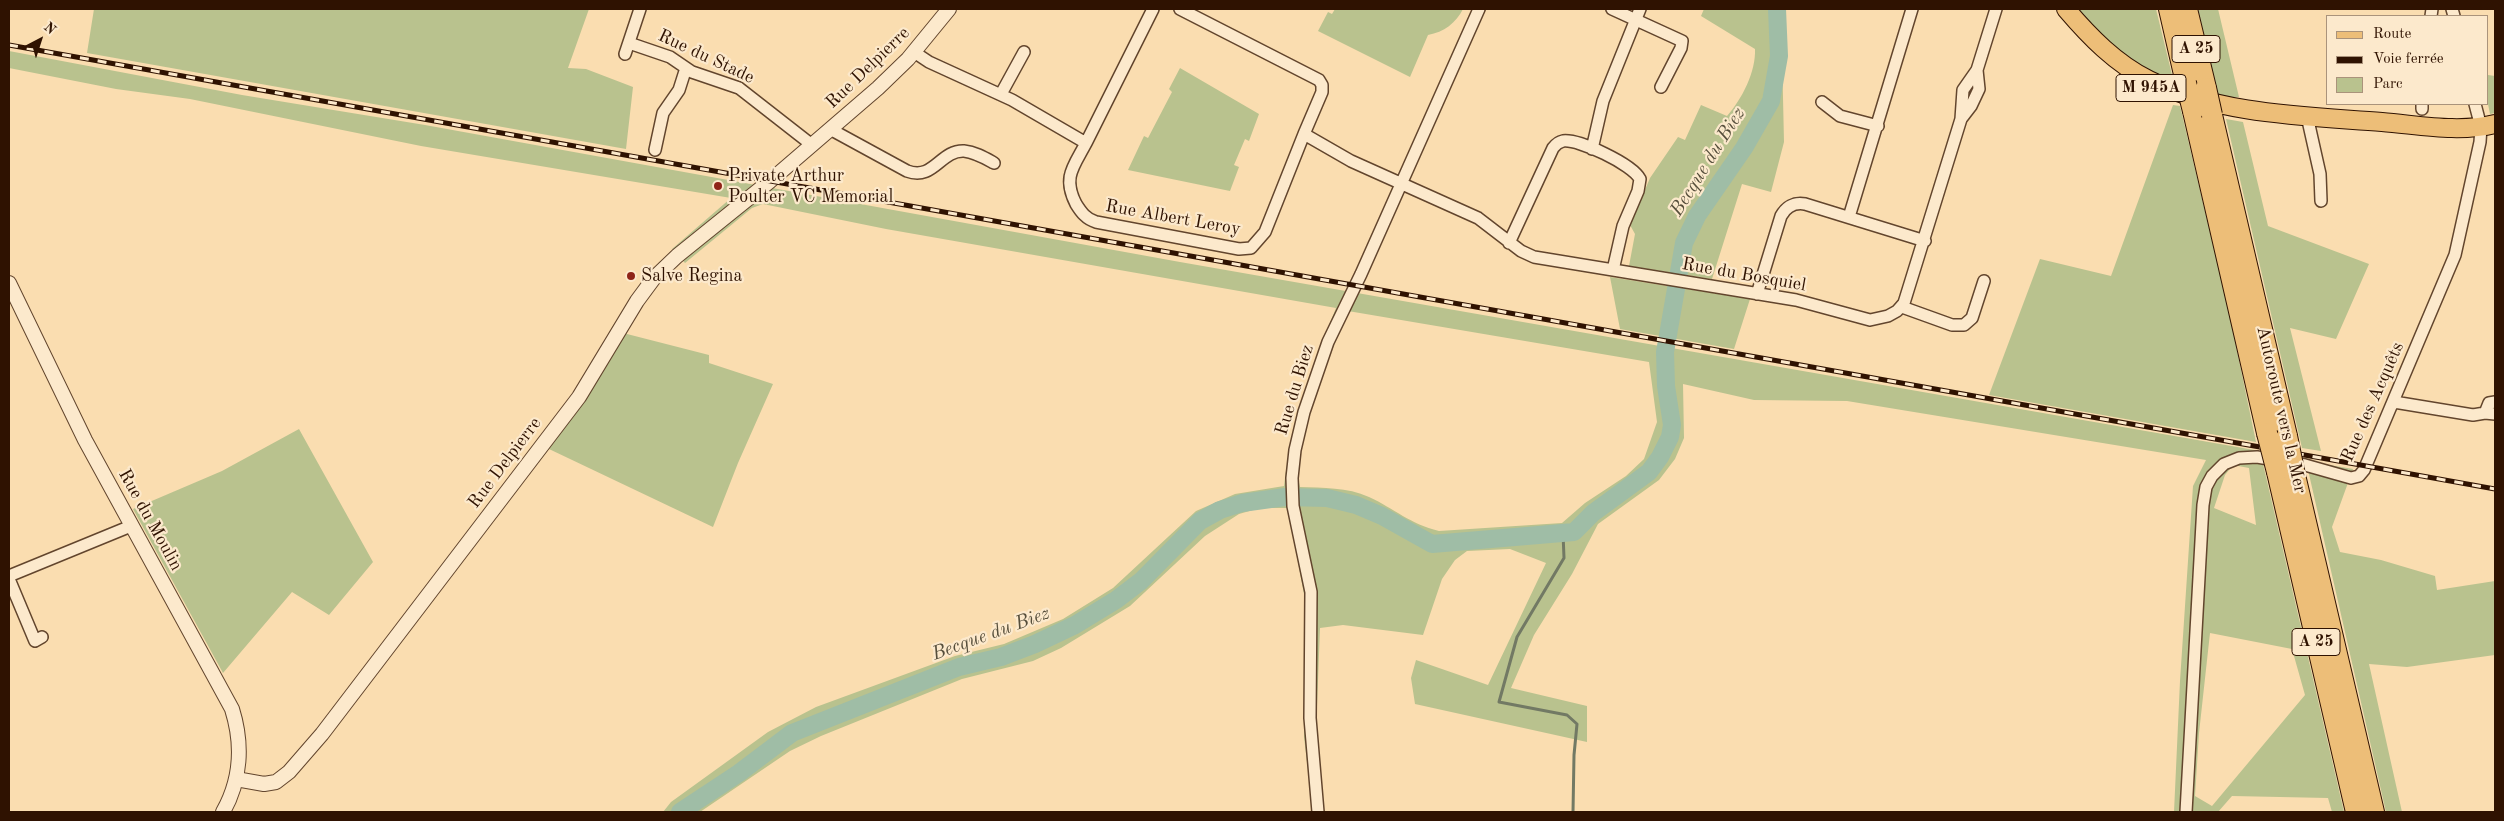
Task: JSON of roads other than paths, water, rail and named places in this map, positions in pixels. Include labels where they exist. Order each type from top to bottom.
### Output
[{"type":"highway","name":"A 25","points":[[2169,9],[2192,111],[2277,434],[2356,812]]},
{"type":"highway","name":"Autoroute vers la Mer","points":[[2187,9],[2212,115],[2277,434]]},
{"type":"highway","name":"Autoroute vers la Mer","points":[[2286,474],[2374,812]]},
{"type":"main road","name":"M 945A","points":[[2054,9],[2098,54],[2144,84],[2180,100],[2213,109],[2458,129],[2488,125]]},
{"type":"main road","name":"M 945A","points":[[2066,9],[2118,60],[2148,80],[2196,98],[2273,113]]},
{"type":"street","name":"Rue du Stade","points":[[640,9],[627,48],[670,57],[686,68],[739,88],[812,145]]},
{"type":"street","name":"Rue Delpierre","points":[[236,779],[270,784],[289,772],[322,734],[579,397],[637,301],[654,278],[677,256],[874,92],[914,52],[949,9]]},
{"type":"street","name":"Rue Albert Leroy","points":[[1153,9],[1070,173],[1068,183],[1078,207],[1091,220],[1243,250],[1251,248],[1262,237],[1322,92],[1322,85],[1319,80],[1180,9]]},
{"type":"street","name":"Rue du Biez","points":[[1318,812],[1310,718],[1310,592],[1293,506],[1292,489],[1297,442],[1323,356],[1479,9]]},
{"type":"street","points":[[1612,9],[1638,14],[1682,43],[1661,87]]},
{"type":"street","points":[[1850,217],[1912,9]]},
{"type":"street","points":[[1984,281],[1972,318],[1964,325],[1952,325],[1902,307],[1925,241],[1961,119],[1972,106],[1977,94],[1979,82],[1977,70],[1996,9]]},
{"type":"street","points":[[1592,149],[1603,101],[1638,14]]},
{"type":"street","points":[[914,52],[929,62],[1001,94],[1086,142]]},
{"type":"street","points":[[1001,94],[1024,52]]},
{"type":"street","points":[[656,150],[663,113],[679,90],[686,68]]},
{"type":"street","points":[[1822,102],[1830,111],[1840,116],[1878,126]]},
{"type":"street","points":[[2476,105],[2488,125]]},
{"type":"street","points":[[2307,116],[2320,174],[2321,201]]},
{"type":"street","name":"Rue des Acquêts","points":[[2186,812],[2203,505],[2208,484],[2224,464],[2234,459],[2248,456],[2305,465],[2347,478],[2356,477],[2366,466],[2455,255],[2480,142],[2488,125]]},
{"type":"street","name":"Rue Delpierre","points":[[830,129],[907,171],[917,174],[926,172],[949,155],[958,152],[976,154],[994,162]]},
{"type":"street","name":"Rue du Bosquiel","points":[[1304,134],[1343,156],[1478,218],[1520,252],[1534,257],[1806,302],[1870,320],[1888,316],[1902,307]]},
{"type":"street","points":[[1509,243],[1556,144],[1569,142],[1592,149],[1627,166],[1640,179],[1638,192],[1623,226],[1613,270]]},
{"type":"street","points":[[1757,294],[1781,216],[1786,209],[1795,204],[1805,204],[1925,241]]},
{"type":"street","name":"Rue du Moulin","points":[[9,283],[71,414],[230,705],[236,721],[239,744],[236,779]]},
{"type":"street","points":[[2394,402],[2473,415],[2490,414],[2488,403],[2495,402]]},
{"type":"street","points":[[42,637],[34,641],[9,578],[131,526]]},
{"type":"street","points":[[223,812],[236,779]]},
{"type":"waterway","name":"Becque du Biez","points":[[680,812],[739,773],[792,733],[959,667],[1001,657],[1035,644],[1075,625],[1116,600],[1141,581],[1200,521],[1220,510],[1242,503],[1285,497],[1327,498],[1356,505],[1382,516],[1432,544],[1574,532],[1593,513],[1649,472],[1660,457],[1670,437],[1672,425],[1666,386],[1665,352],[1684,243],[1697,216],[1744,148],[1771,101],[1779,56],[1777,9]]},
{"type":"waterway","points":[[1563,533],[1564,558],[1517,637],[1499,702],[1567,715],[1577,724],[1574,755],[1573,812]]},
{"type":"railway","points":[[9,45],[2495,489]]},
{"type":"place","name":"Private Arthur Poulter VC Memorial","points":[[718,186]]},
{"type":"place","name":"Salve Regina","points":[[631,276]]}]
